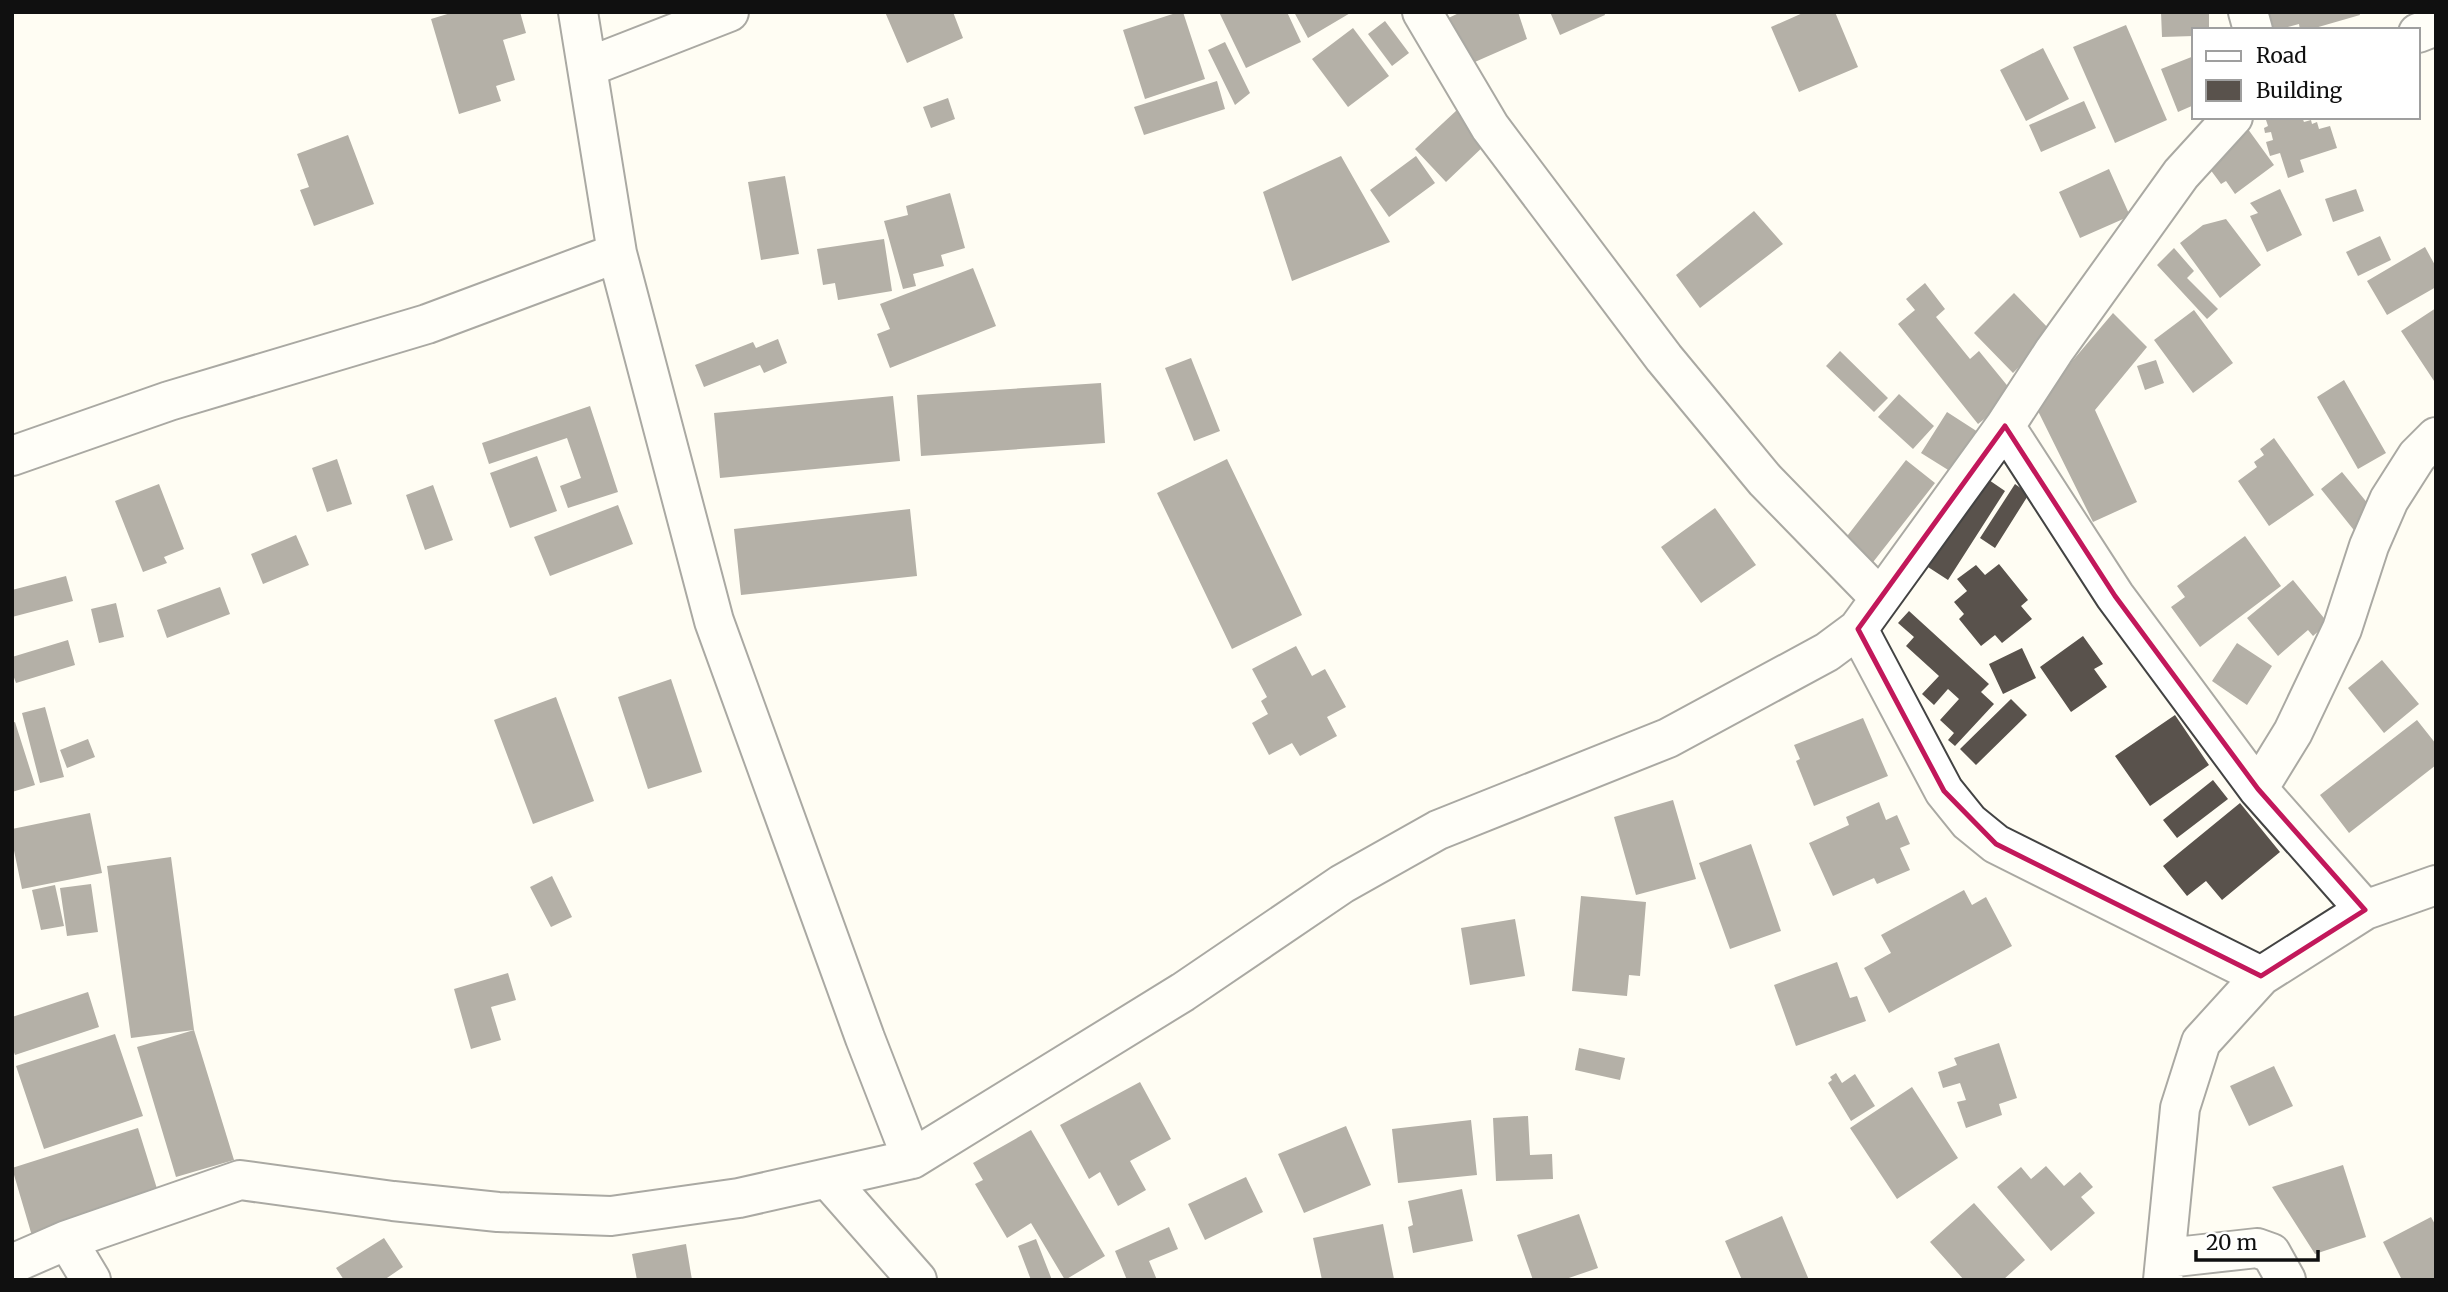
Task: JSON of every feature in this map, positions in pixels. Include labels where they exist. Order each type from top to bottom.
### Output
[{"type":"street","points":[[578,12],[617,253],[714,621],[865,1038],[912,1159]]},
{"type":"street","points":[[1422,12],[1490,127],[1664,358],[1765,480],[1880,598]]},
{"type":"street","points":[[588,67],[719,15]]},
{"type":"street","points":[[12,1264],[67,1240],[240,1180],[498,1212],[611,1216],[739,1198],[912,1159],[1183,992],[1342,884],[1438,830],[1668,738],[1827,652],[1858,629],[2005,426],[2054,351],[2181,174],[2231,119]]},
{"type":"street","points":[[12,456],[169,401],[427,324],[617,253]]},
{"type":"street","points":[[2005,426],[2115,596],[2258,789],[2365,910]]},
{"type":"street","points":[[2258,789],[2293,732],[2342,629],[2369,546],[2389,500],[2417,456],[2436,437]]},
{"type":"street","points":[[1858,629],[1944,791],[1969,822],[2007,850],[2261,976]]},
{"type":"street","points":[[2286,1280],[2271,1253],[2257,1248],[2165,1269],[2180,1108],[2201,1042],[2261,976],[2365,910],[2436,885]]},
{"type":"street","points":[[828,1179],[917,1280]]},
{"type":"street","points":[[67,1240],[91,1280]]},
{"type":"highlighted area","points":[[2005,426],[2115,596],[2258,789],[2365,910],[2261,976],[1996,844],[1944,791],[1858,629]]},
{"type":"building","points":[[454,12],[520,12],[526,33],[503,40],[515,80],[496,86],[501,101],[459,114],[431,19]]},
{"type":"building","points":[[885,12],[953,12],[963,38],[907,63]]},
{"type":"building","points":[[1183,12],[1205,79],[1145,99],[1123,30]]},
{"type":"building","points":[[1219,12],[1287,12],[1301,42],[1246,68]]},
{"type":"building","points":[[1294,12],[1352,12],[1308,38]]},
{"type":"building","points":[[1461,12],[1518,12],[1527,39],[1468,65],[1440,22]]},
{"type":"building","points":[[1550,12],[1604,12],[1605,15],[1560,35]]},
{"type":"building","points":[[1805,12],[1835,12],[1858,67],[1799,92],[1771,27]]},
{"type":"building","points":[[2161,12],[2209,12],[2209,28],[2192,28],[2192,36],[2162,37]]},
{"type":"building","points":[[2262,12],[2359,12],[2360,15],[2315,28],[2300,28],[2299,24],[2284,28],[2266,28]]},
{"type":"building","points":[[1385,21],[1409,53],[1392,66],[1368,34]]},
{"type":"building","points":[[2126,25],[2167,120],[2115,143],[2073,47]]},
{"type":"building","points":[[1353,28],[1389,76],[1348,107],[1312,59]]},
{"type":"building","points":[[1225,42],[1250,93],[1235,105],[1208,50]]},
{"type":"building","points":[[2043,48],[2069,99],[2026,121],[2000,70]]},
{"type":"building","points":[[2192,57],[2192,106],[2178,112],[2161,69]]},
{"type":"building","points":[[1217,81],[1225,109],[1144,135],[1134,107]]},
{"type":"building","points":[[948,98],[955,119],[931,128],[923,107]]},
{"type":"building","points":[[2084,101],[2096,128],[2041,152],[2029,125]]},
{"type":"building","points":[[1457,110],[1487,143],[1446,182],[1415,149]]},
{"type":"building","points":[[2266,119],[2303,119],[2304,122],[2311,120],[2312,124],[2317,122],[2319,129],[2330,126],[2337,148],[2300,160],[2304,172],[2288,178],[2280,153],[2270,156],[2266,142],[2273,140],[2271,132],[2265,133],[2264,128],[2268,126]]},
{"type":"building","points":[[2245,125],[2274,165],[2235,194],[2226,181],[2221,184],[2201,157]]},
{"type":"building","points":[[348,135],[374,204],[314,226],[300,190],[309,187],[297,154]]},
{"type":"building","points":[[1341,156],[1390,242],[1292,281],[1263,192]]},
{"type":"building","points":[[1416,156],[1435,183],[1389,217],[1370,190]]},
{"type":"building","points":[[2109,169],[2130,216],[2080,238],[2059,192]]},
{"type":"building","points":[[785,176],[799,254],[761,260],[748,182]]},
{"type":"building","points":[[2280,189],[2302,235],[2267,252],[2250,216],[2258,213],[2250,203]]},
{"type":"building","points":[[2356,189],[2364,211],[2333,222],[2325,199]]},
{"type":"building","points":[[950,193],[965,248],[941,255],[944,266],[913,274],[916,286],[903,289],[884,221],[908,215],[906,206]]},
{"type":"building","points":[[1754,211],[1783,244],[1700,308],[1676,275]]},
{"type":"building","points":[[2226,219],[2261,265],[2220,298],[2180,243],[2203,225]]},
{"type":"building","points":[[2380,236],[2391,260],[2358,276],[2346,252]]},
{"type":"building","points":[[884,239],[892,291],[838,300],[835,283],[823,285],[817,249]]},
{"type":"building","points":[[2425,247],[2436,267],[2436,287],[2387,315],[2367,281]]},
{"type":"building","points":[[2174,248],[2194,271],[2187,278],[2218,309],[2207,319],[2157,265]]},
{"type":"building","points":[[973,268],[996,326],[890,368],[877,334],[890,329],[880,304]]},
{"type":"building","points":[[1925,283],[1945,309],[1936,317],[1970,359],[1979,351],[2015,395],[1978,424],[1898,324],[1915,310],[1906,299]]},
{"type":"building","points":[[2014,293],[2053,333],[2013,373],[1974,333]]},
{"type":"building","points":[[2436,308],[2436,384],[2401,331]]},
{"type":"building","points":[[2194,310],[2233,363],[2193,393],[2154,340]]},
{"type":"building","points":[[2113,313],[2147,347],[2095,410],[2137,502],[2093,522],[2035,405]]},
{"type":"building","points":[[778,339],[787,363],[764,373],[760,365],[704,387],[695,365],[753,342],[756,348]]},
{"type":"building","points":[[1840,351],[1888,398],[1874,412],[1826,366]]},
{"type":"building","points":[[1191,358],[1220,431],[1194,441],[1165,368]]},
{"type":"building","points":[[2156,360],[2164,383],[2145,390],[2137,366]]},
{"type":"building","points":[[2344,380],[2386,453],[2358,469],[2317,397]]},
{"type":"building","points":[[1101,383],[1105,443],[921,456],[917,395]]},
{"type":"building","points":[[1899,394],[1934,426],[1913,449],[1878,417]]},
{"type":"building","points":[[893,396],[900,461],[720,478],[714,413]]},
{"type":"building","points":[[590,406],[618,492],[568,508],[560,486],[581,478],[567,438],[489,464],[482,443]]},
{"type":"building","points":[[1947,412],[1978,432],[1953,473],[1921,453]]},
{"type":"building","points":[[2274,438],[2314,495],[2269,526],[2238,481],[2257,467],[2254,462],[2264,455],[2260,449]]},
{"type":"building","points":[[537,456],[557,511],[510,528],[490,473]]},
{"type":"building","points":[[337,459],[352,504],[327,512],[312,468]]},
{"type":"building","points":[[1227,459],[1302,615],[1232,649],[1157,493]]},
{"type":"building","points":[[1906,460],[1935,483],[1870,566],[1841,544]]},
{"type":"building","points":[[2342,472],[2378,516],[2357,534],[2321,489]]},
{"type":"building","points":[[1986,478],[2005,491],[1948,580],[1928,567]]},
{"type":"building","points":[[159,484],[184,549],[164,557],[167,563],[143,572],[115,501]]},
{"type":"building","points":[[2015,484],[2029,494],[1995,548],[1980,538]]},
{"type":"building","points":[[433,485],[453,540],[425,550],[406,495]]},
{"type":"building","points":[[618,505],[633,544],[550,576],[534,537]]},
{"type":"building","points":[[1715,508],[1756,565],[1701,603],[1661,547]]},
{"type":"building","points":[[910,509],[917,576],[741,595],[734,529]]},
{"type":"building","points":[[296,535],[309,565],[263,584],[251,554]]},
{"type":"building","points":[[2245,536],[2281,586],[2200,647],[2171,607],[2185,597],[2177,586]]},
{"type":"building","points":[[1999,564],[2028,600],[2021,606],[2032,619],[2002,643],[1995,635],[1981,646],[1959,619],[1964,614],[1954,602],[1967,591],[1957,579],[1976,565],[1985,575]]},
{"type":"building","points":[[66,576],[73,601],[12,617],[12,590]]},
{"type":"building","points":[[2293,580],[2328,623],[2313,636],[2308,630],[2278,656],[2247,618]]},
{"type":"building","points":[[220,587],[230,614],[167,638],[157,610]]},
{"type":"building","points":[[116,603],[124,637],[99,643],[91,609]]},
{"type":"building","points":[[1909,611],[1989,684],[1981,692],[1994,704],[1955,746],[1948,740],[1954,733],[1940,720],[1959,699],[1948,689],[1934,705],[1922,694],[1939,676],[1906,646],[1914,637],[1898,623]]},
{"type":"building","points":[[2083,636],[2103,664],[2094,669],[2107,687],[2071,712],[2040,667]]},
{"type":"building","points":[[68,640],[75,665],[16,683],[12,672],[12,657]]},
{"type":"building","points":[[2237,643],[2272,666],[2247,705],[2212,681]]},
{"type":"building","points":[[1296,646],[1312,676],[1325,669],[1346,707],[1327,717],[1337,736],[1300,756],[1292,743],[1269,755],[1252,723],[1268,714],[1261,701],[1267,697],[1252,669]]},
{"type":"building","points":[[2022,648],[2036,678],[2003,694],[1989,664]]},
{"type":"building","points":[[2382,660],[2419,704],[2384,733],[2348,688]]},
{"type":"building","points":[[671,679],[702,772],[648,789],[618,697]]},
{"type":"building","points":[[556,697],[594,801],[533,824],[494,720]]},
{"type":"building","points":[[2011,699],[2027,715],[1976,765],[1960,749]]},
{"type":"building","points":[[45,707],[64,777],[40,783],[22,713]]},
{"type":"building","points":[[2175,715],[2209,765],[2150,806],[2115,756]]},
{"type":"building","points":[[1863,718],[1888,776],[1814,806],[1796,761],[1800,759],[1794,745]]},
{"type":"building","points":[[2417,720],[2436,744],[2436,765],[2349,833],[2320,795]]},
{"type":"building","points":[[15,722],[35,785],[12,792],[12,723]]},
{"type":"building","points":[[88,739],[95,757],[67,768],[60,750]]},
{"type":"building","points":[[2213,780],[2228,799],[2177,838],[2163,820]]},
{"type":"building","points":[[1673,800],[1696,879],[1636,895],[1614,817]]},
{"type":"building","points":[[1879,802],[1886,820],[1897,815],[1910,844],[1900,848],[1910,870],[1877,884],[1874,878],[1833,896],[1809,843],[1849,825],[1846,817]]},
{"type":"building","points":[[2240,803],[2280,852],[2222,900],[2206,881],[2187,896],[2163,866]]},
{"type":"building","points":[[90,813],[102,873],[22,889],[12,829]]},
{"type":"building","points":[[1751,844],[1781,931],[1730,949],[1699,863]]},
{"type":"building","points":[[171,857],[194,1030],[131,1038],[107,866]]},
{"type":"building","points":[[552,876],[572,917],[551,927],[530,887]]},
{"type":"building","points":[[91,884],[98,932],[67,936],[60,888]]},
{"type":"building","points":[[55,885],[64,926],[41,930],[32,890]]},
{"type":"building","points":[[1964,890],[1972,905],[1986,897],[2012,946],[1889,1013],[1864,968],[1891,953],[1881,935]]},
{"type":"building","points":[[1581,896],[1646,902],[1640,976],[1629,975],[1627,996],[1572,991]]},
{"type":"building","points":[[1515,919],[1525,976],[1470,985],[1461,928]]},
{"type":"building","points":[[1837,962],[1850,998],[1857,996],[1866,1021],[1796,1046],[1774,985]]},
{"type":"building","points":[[508,973],[516,1000],[491,1007],[501,1040],[471,1049],[454,989]]},
{"type":"building","points":[[88,992],[99,1027],[15,1055],[12,1047],[12,1017]]},
{"type":"building","points":[[194,1030],[234,1160],[176,1177],[137,1047]]},
{"type":"building","points":[[115,1034],[143,1116],[44,1149],[16,1066]]},
{"type":"building","points":[[1999,1043],[2017,1098],[1999,1104],[2002,1115],[1966,1128],[1957,1102],[1966,1100],[1960,1083],[1943,1088],[1938,1072],[1957,1065],[1954,1058]]},
{"type":"building","points":[[1579,1048],[1625,1058],[1620,1080],[1575,1070]]},
{"type":"building","points":[[2274,1066],[2293,1106],[2249,1126],[2230,1086]]},
{"type":"building","points":[[1836,1073],[1842,1083],[1855,1074],[1875,1106],[1851,1121],[1828,1083],[1832,1080],[1830,1077]]},
{"type":"building","points":[[1140,1082],[1171,1139],[1130,1161],[1146,1190],[1118,1206],[1100,1172],[1089,1179],[1060,1125]]},
{"type":"building","points":[[1912,1087],[1958,1158],[1897,1199],[1850,1128]]},
{"type":"building","points":[[1528,1116],[1530,1155],[1552,1154],[1553,1179],[1496,1181],[1493,1118]]},
{"type":"building","points":[[1471,1120],[1477,1175],[1398,1183],[1392,1129]]},
{"type":"building","points":[[1346,1126],[1371,1185],[1304,1213],[1278,1154]]},
{"type":"building","points":[[138,1128],[159,1195],[32,1236],[12,1168]]},
{"type":"building","points":[[1031,1130],[1105,1256],[1065,1280],[1031,1223],[1007,1238],[975,1184],[983,1180],[973,1163]]},
{"type":"building","points":[[2343,1165],[2366,1237],[2315,1254],[2272,1187]]},
{"type":"building","points":[[2046,1166],[2064,1186],[2080,1172],[2093,1187],[2081,1197],[2095,1213],[2051,1251],[1997,1187],[2021,1167],[2031,1179]]},
{"type":"building","points":[[1246,1177],[1263,1212],[1205,1240],[1188,1204]]},
{"type":"building","points":[[1462,1189],[1473,1241],[1413,1253],[1408,1227],[1413,1225],[1408,1201]]},
{"type":"building","points":[[1974,1203],[2025,1260],[2003,1280],[1964,1280],[1930,1242]]},
{"type":"building","points":[[1579,1214],[1598,1268],[1563,1280],[1533,1280],[1517,1235]]},
{"type":"building","points":[[1782,1216],[1809,1280],[1742,1280],[1725,1241]]},
{"type":"building","points":[[2431,1217],[2436,1226],[2436,1280],[2402,1280],[2383,1242]]},
{"type":"building","points":[[1383,1224],[1394,1279],[1322,1280],[1313,1238]]},
{"type":"building","points":[[1169,1227],[1178,1249],[1149,1261],[1157,1280],[1127,1280],[1115,1251]]},
{"type":"building","points":[[384,1238],[403,1267],[384,1280],[344,1280],[336,1268]]},
{"type":"building","points":[[1036,1239],[1052,1280],[1031,1280],[1018,1246]]},
{"type":"building","points":[[686,1244],[692,1280],[637,1280],[632,1254]]}]
